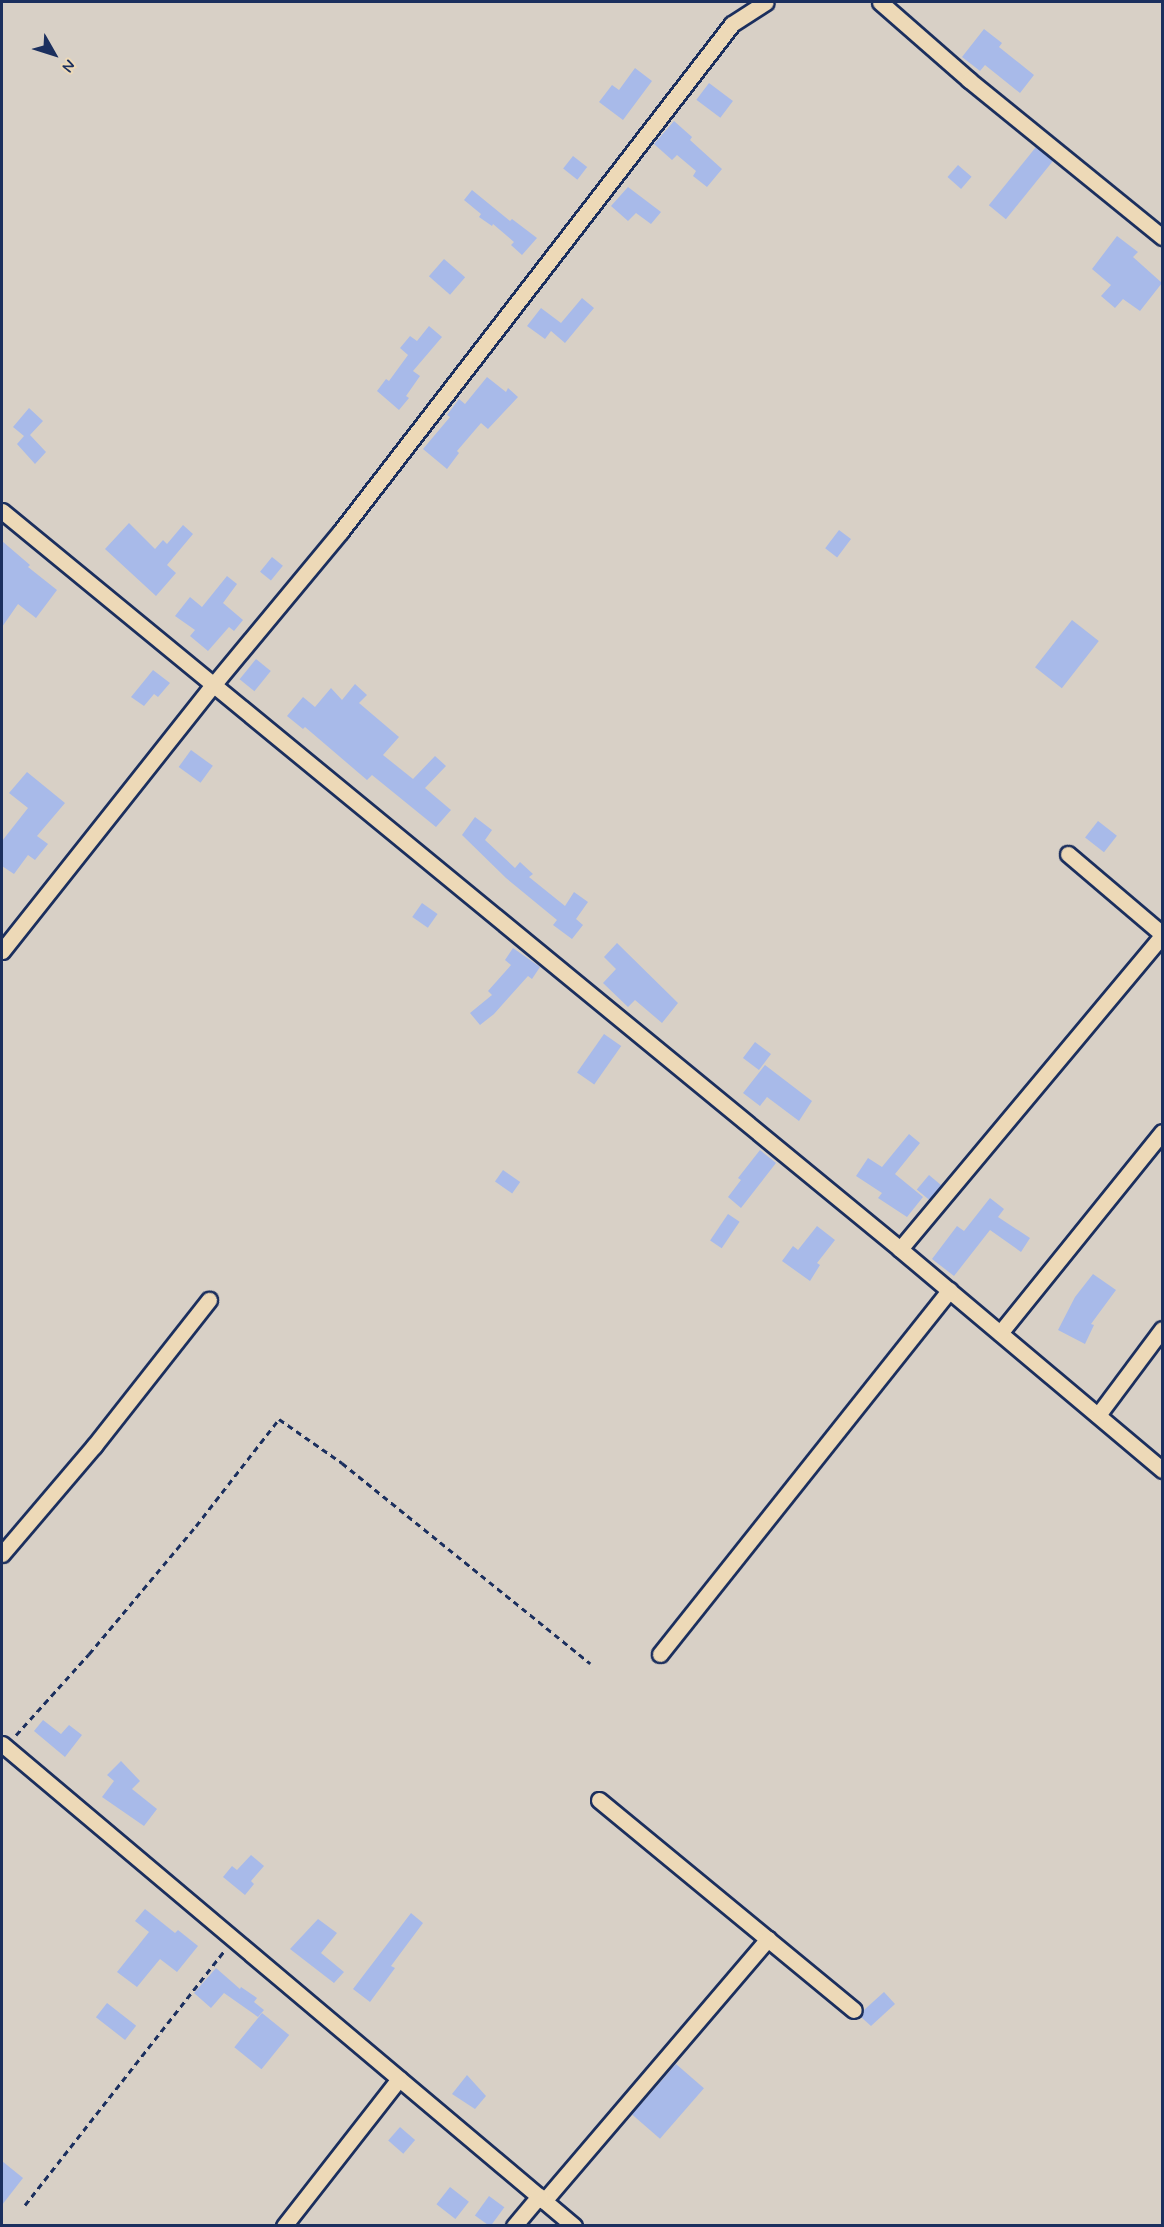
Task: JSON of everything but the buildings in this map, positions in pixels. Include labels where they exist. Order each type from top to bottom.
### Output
[{"type":"street","points":[[2,951],[214,684],[341,531],[732,24],[766,2]]},
{"type":"street","points":[[880,2],[969,80],[1162,237]]},
{"type":"street","points":[[2,511],[950,1290],[1162,1470]]},
{"type":"street","points":[[900,1249],[1162,935],[1068,854]]},
{"type":"street","points":[[1000,1333],[1162,1132]]},
{"type":"street","points":[[660,1654],[950,1290]]},
{"type":"street","points":[[2,1554],[94,1446],[209,1300]]},
{"type":"street","points":[[1098,1415],[1162,1329]]},
{"type":"street","points":[[3,1746],[574,2226]]},
{"type":"street","points":[[599,1800],[854,2010]]},
{"type":"street","points":[[514,2226],[542,2199],[768,1940]]},
{"type":"street","points":[[284,2226],[399,2079]]},
{"type":"path","points":[[3,1746],[89,1654],[196,1526],[279,1419],[342,1463],[590,1664]]},
{"type":"path","points":[[26,2205],[234,1940]]}]
